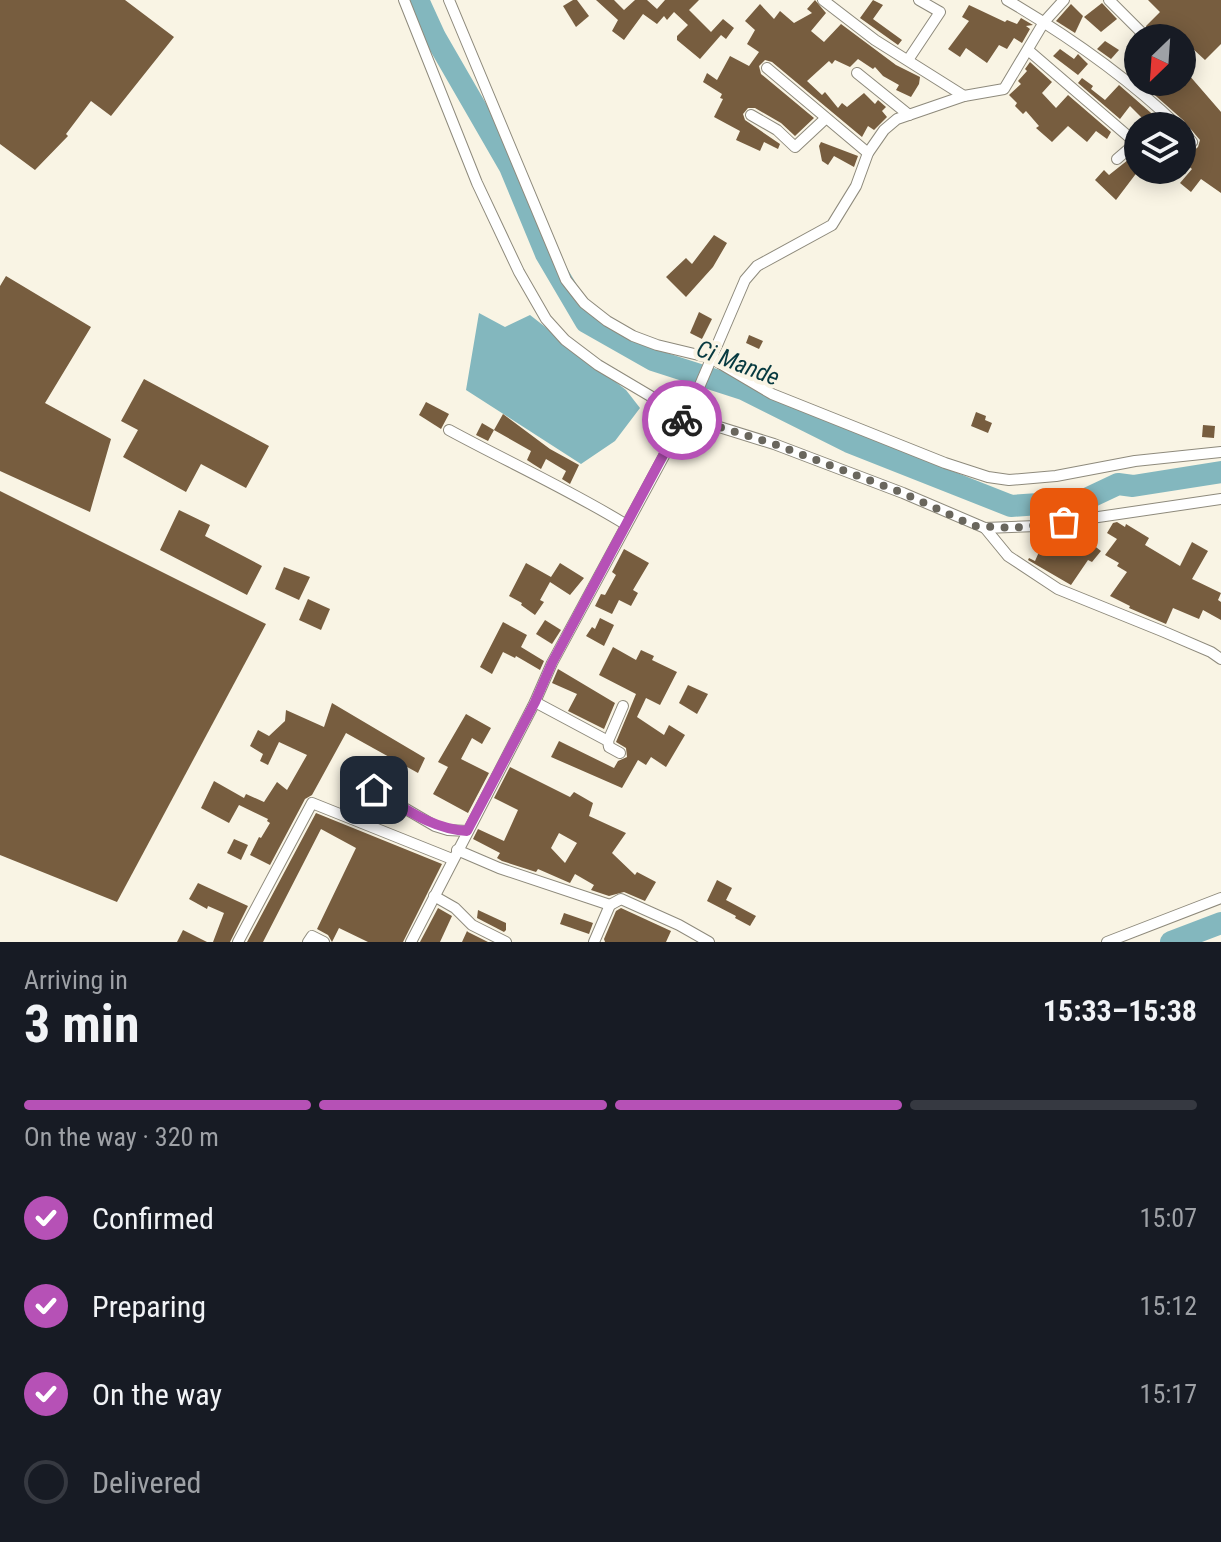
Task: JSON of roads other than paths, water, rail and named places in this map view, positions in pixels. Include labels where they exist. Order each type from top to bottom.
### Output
[{"type":"street","points":[[404,0],[477,183],[519,272],[546,319],[565,340],[598,365],[684,416],[774,444],[985,528],[1037,526],[1221,499]]},
{"type":"street","points":[[449,0],[566,280],[584,303],[607,321],[633,336],[711,360],[772,394],[988,477],[1009,480],[1056,476],[1135,461],[1221,452]]},
{"type":"street","points":[[825,0],[875,40],[964,96]]},
{"type":"street","points":[[908,60],[940,12],[919,0]]},
{"type":"street","points":[[1007,0],[1122,75],[1162,112]]},
{"type":"street","points":[[411,942],[535,702],[552,663],[691,406],[745,280],[757,266],[832,225],[856,186],[868,153],[884,130],[897,119],[964,96],[1004,89],[1044,22],[1064,0]]},
{"type":"street","points":[[1109,0],[1133,24]]},
{"type":"street","points":[[1028,50],[1124,131]]},
{"type":"street","points":[[767,68],[868,153]]},
{"type":"street","points":[[857,73],[909,115]]},
{"type":"street","points":[[751,115],[777,130],[795,147],[825,119]]},
{"type":"street","points":[[1117,159],[1124,153]]},
{"type":"street","points":[[449,430],[519,468],[561,486],[625,524]]},
{"type":"street","points":[[985,528],[1008,556],[1058,589],[1162,631],[1221,659]]},
{"type":"street","points":[[535,702],[608,741]]},
{"type":"street","points":[[620,753],[609,747],[608,741],[623,706]]},
{"type":"street","points":[[358,781],[435,826],[467,831]]},
{"type":"street","points":[[238,942],[312,803],[455,855],[610,905]]},
{"type":"street","points":[[434,896],[455,908],[472,925],[506,942]]},
{"type":"street","points":[[1107,942],[1221,898]]},
{"type":"street","points":[[594,942],[610,905],[623,899],[709,942]]},
{"type":"street","points":[[308,942],[312,936],[324,942]]},
{"type":"water","points":[[479,313],[505,327],[530,315],[626,390],[640,408],[615,441],[581,464],[466,390]]},
{"type":"waterway","name":"Ci Mande","points":[[418,0],[435,37],[510,167],[546,254],[586,322],[653,360],[743,389],[849,442],[1011,506],[1082,501],[1118,484],[1133,486],[1221,472]]},
{"type":"waterway","points":[[1171,942],[1221,923]]}]
